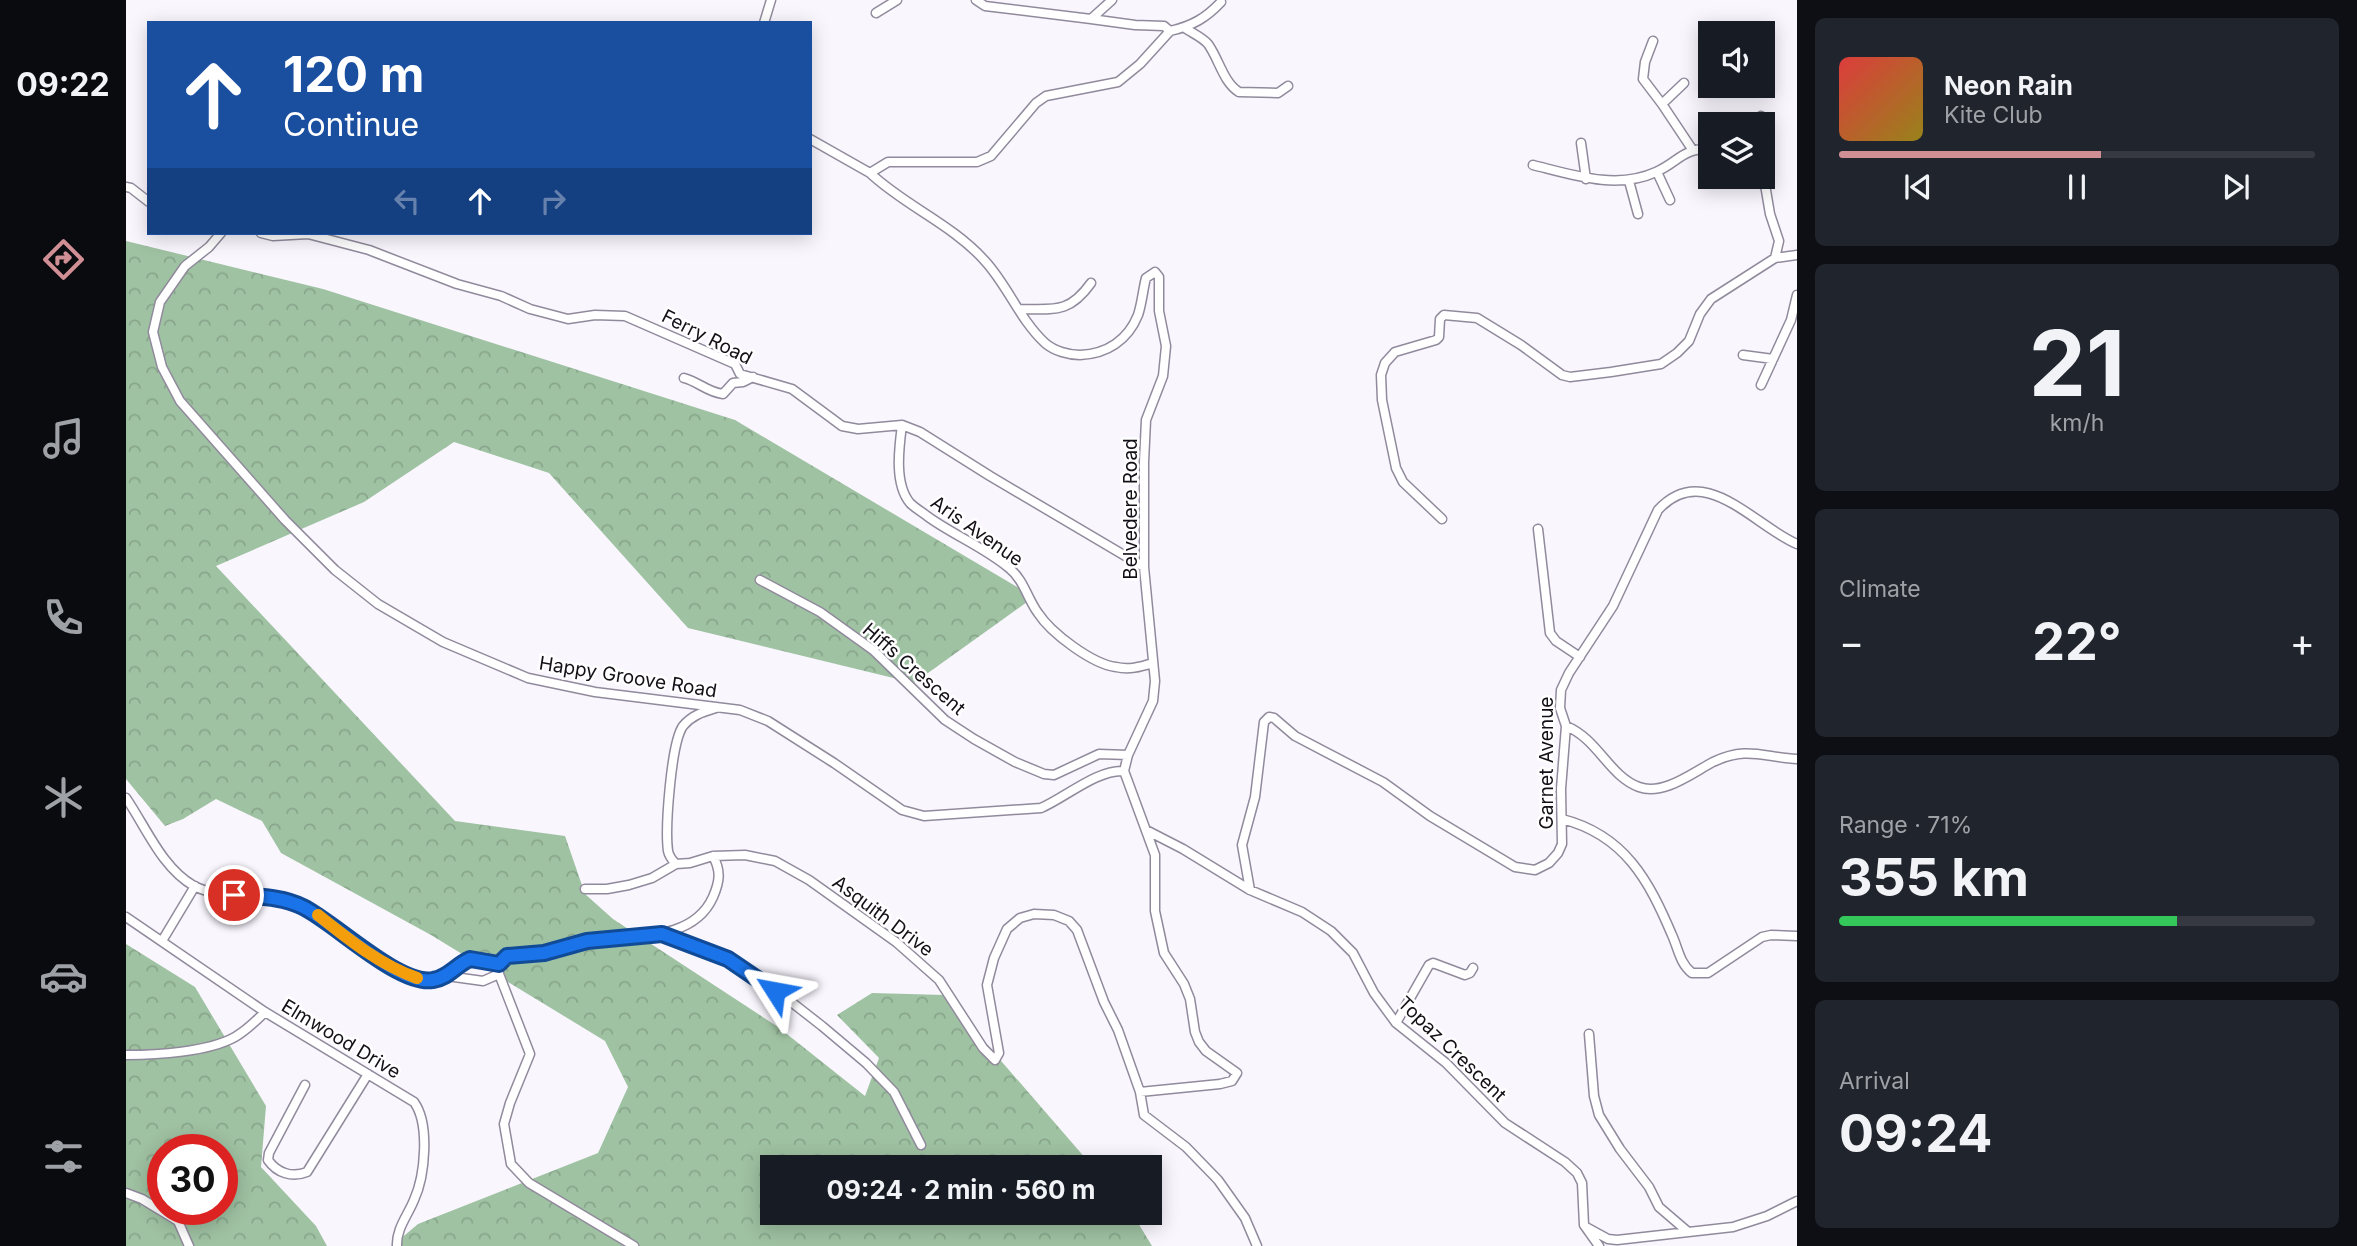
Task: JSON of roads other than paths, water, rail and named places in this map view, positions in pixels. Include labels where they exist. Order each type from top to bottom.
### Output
[{"type":"street","points":[[765,21],[771,0]]},
{"type":"street","points":[[876,13],[897,0]]},
{"type":"street","points":[[976,0],[985,6],[1135,25],[1164,26],[1171,31]]},
{"type":"street","points":[[1091,19],[1112,0]]},
{"type":"street","points":[[870,173],[880,164],[888,162],[944,163],[985,160],[1036,103],[1046,96],[1118,82],[1140,64],[1171,31],[1185,28],[1205,18],[1221,2]]},
{"type":"street","points":[[1185,28],[1210,46],[1229,82],[1239,92],[1278,93],[1288,86]]},
{"type":"street","points":[[1653,41],[1645,62],[1643,79],[1692,149]]},
{"type":"street","points":[[1662,104],[1684,83]]},
{"type":"street","name":"Belvedere Road","points":[[812,140],[870,173],[884,186],[938,220],[967,244],[986,261],[1048,345],[1075,355],[1110,349],[1126,335],[1138,314],[1146,278],[1155,272],[1159,277],[1159,311],[1166,346],[1163,376],[1146,420],[1144,567],[1155,681],[1153,701],[1128,755],[1124,771]]},
{"type":"street","points":[[1581,143],[1586,179]]},
{"type":"street","points":[[1533,165],[1586,179],[1629,181],[1657,172],[1692,149],[1698,149]]},
{"type":"street","points":[[1657,172],[1670,200]]},
{"type":"street","points":[[1629,181],[1638,214]]},
{"type":"street","points":[[126,187],[147,200]]},
{"type":"street","points":[[1766,189],[1779,241],[1775,258]]},
{"type":"street","name":"Happy Groove Road","points":[[219,235],[185,266],[160,302],[153,332],[163,367],[180,401],[285,520],[335,570],[378,604],[443,642],[528,678],[595,692],[740,710],[768,721],[902,810],[924,816],[1041,808],[1058,801],[1106,772],[1124,771]]},
{"type":"street","name":"Ferry Road","points":[[270,235],[291,235]]},
{"type":"street","name":"Ferry Road","points":[[312,235],[369,250],[457,284],[568,319],[594,315],[625,316],[735,364],[740,374],[792,389],[842,426],[858,429],[902,425]]},
{"type":"street","points":[[1442,519],[1403,482],[1396,468],[1382,400],[1381,375],[1385,363],[1395,352],[1439,338],[1440,319],[1444,315],[1477,318],[1562,375],[1570,377],[1661,364],[1689,341],[1700,314],[1711,299],[1775,258],[1797,255]]},
{"type":"street","points":[[1019,309],[1067,306],[1080,298],[1091,283]]},
{"type":"street","points":[[1760,385],[1791,320],[1797,295]]},
{"type":"street","points":[[1743,355],[1773,359]]},
{"type":"street","points":[[684,378],[696,381],[708,392],[723,394],[733,383],[752,377]]},
{"type":"street","points":[[902,425],[920,432],[1144,567]]},
{"type":"street","name":"Aris Avenue","points":[[902,425],[898,451],[900,478],[909,503],[1010,569],[1022,583],[1038,613],[1060,637],[1081,652],[1113,667],[1133,668],[1153,663]]},
{"type":"street","name":"Garnet Avenue","points":[[1250,890],[1242,845],[1255,797],[1264,722],[1269,717],[1274,718],[1295,736],[1383,782],[1430,816],[1514,866],[1535,870],[1549,863],[1562,844],[1561,789],[1566,726],[1560,708],[1562,690],[1613,606],[1658,510],[1668,498],[1693,490],[1718,496],[1797,544]]},
{"type":"street","points":[[1538,528],[1550,633],[1556,641],[1580,657]]},
{"type":"street","name":"Hiffs Crescent","points":[[760,580],[820,612],[873,650],[945,720],[1015,762],[1044,774],[1054,775],[1099,754],[1128,755]]},
{"type":"street","points":[[676,864],[668,853],[668,815],[677,742],[682,727],[696,714],[719,708]]},
{"type":"street","points":[[1566,726],[1586,736],[1628,782],[1641,788],[1660,788],[1739,752],[1797,760]]},
{"type":"street","points":[[1124,771],[1155,855],[1155,911],[1164,953],[1184,984],[1190,999],[1199,1042],[1206,1051],[1237,1073],[1232,1081],[1220,1084],[1140,1092],[1144,1115],[1186,1147],[1218,1180],[1245,1218],[1258,1246]]},
{"type":"street","points":[[126,797],[162,856],[195,886],[234,895],[279,898],[292,902],[318,915],[395,969],[424,981],[433,981],[447,975],[470,959],[499,964]]},
{"type":"street","points":[[1562,819],[1575,822],[1616,846],[1643,874],[1654,892],[1682,962],[1692,973],[1708,972],[1762,937],[1797,936]]},
{"type":"street","name":"Topaz Crescent","points":[[1146,830],[1210,864],[1250,890],[1302,912],[1331,931],[1353,953],[1374,993],[1396,1023],[1446,1063],[1505,1123],[1565,1161],[1577,1173],[1582,1183],[1584,1225]]},
{"type":"street","name":"Asquith Drive","points":[[585,889],[607,889],[645,880],[676,864],[713,856],[745,855],[775,861],[808,880],[896,942],[939,980],[983,1048],[995,1060],[999,1053],[987,985],[994,958],[1007,929],[1020,918],[1034,914],[1054,915],[1069,921],[1077,930],[1140,1092]]},
{"type":"street","points":[[634,1246],[528,1183],[511,1164],[504,1124],[530,1054],[499,974],[499,964],[507,956],[544,953],[587,941],[662,934],[690,923],[710,904],[718,885],[720,869],[713,856]]},
{"type":"street","points":[[162,941],[195,886]]},
{"type":"street","name":"Elmwood Drive","points":[[126,917],[265,1012],[414,1102],[421,1112],[423,1177],[396,1236],[397,1246]]},
{"type":"street","points":[[662,934],[728,959],[790,1001],[831,1034],[866,1063],[894,1092],[921,1145]]},
{"type":"street","points":[[1396,1023],[1429,965],[1433,963],[1465,975],[1473,968]]},
{"type":"street","points":[[447,975],[483,981],[499,974]]},
{"type":"street","points":[[126,1055],[149,1055],[212,1045],[234,1038],[254,1024],[265,1012]]},
{"type":"street","points":[[1589,1034],[1594,1096],[1599,1115],[1620,1149],[1649,1187],[1659,1206],[1687,1231]]},
{"type":"street","points":[[305,1085],[269,1153],[268,1160],[272,1166],[293,1176],[307,1172],[368,1074]]},
{"type":"street","points":[[126,1193],[142,1199],[178,1221],[189,1246]]},
{"type":"street","points":[[1584,1225],[1608,1240],[1733,1227],[1767,1216],[1797,1200]]},
{"type":"street","points":[[1584,1225],[1599,1246]]}]
